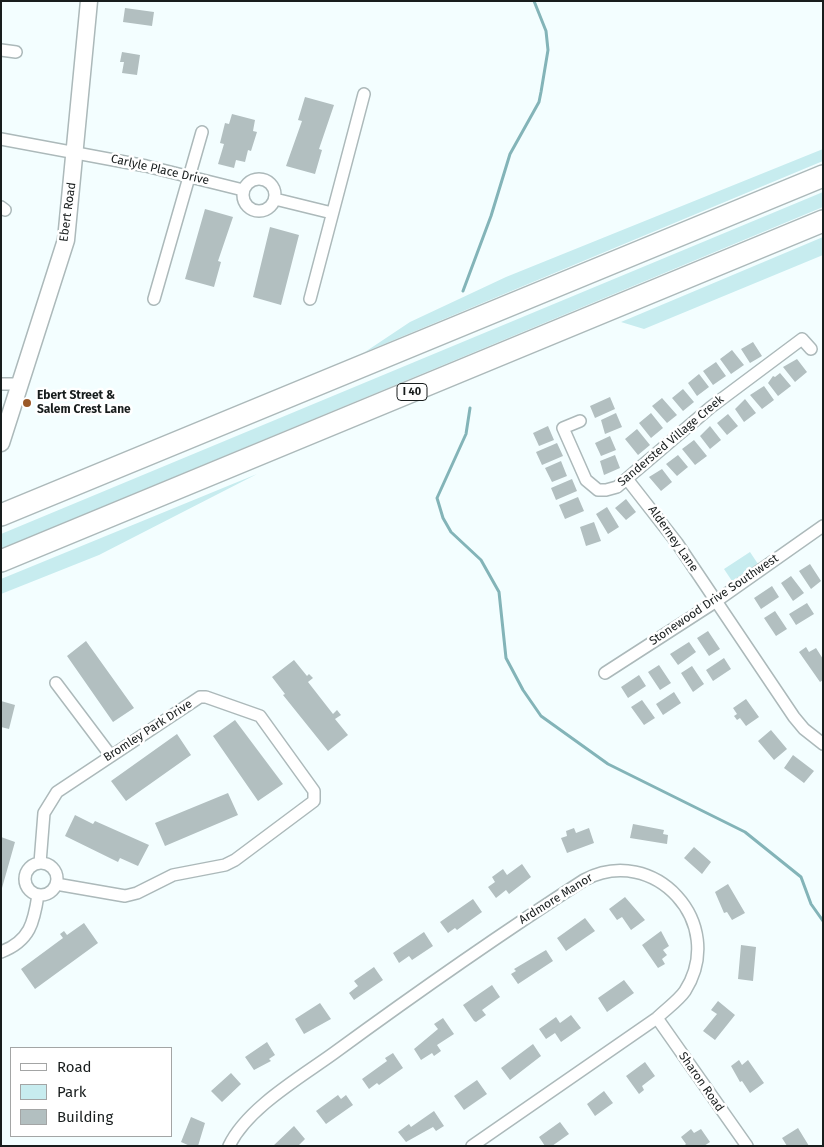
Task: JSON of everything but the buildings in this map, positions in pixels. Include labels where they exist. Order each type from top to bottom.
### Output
[{"type":"highway","points":[[1,514],[823,176]]},
{"type":"highway","name":"I 40","points":[[1,561],[823,221]]},
{"type":"main road","name":"Ebert Road","points":[[1,443],[18,384],[66,240],[76,152],[88,1]]},
{"type":"street","points":[[1,50],[16,52]]},
{"type":"street","points":[[310,299],[364,94]]},
{"type":"street","points":[[154,299],[202,132]]},
{"type":"street","name":"Carlyle Place Drive","points":[[1,139],[76,152],[243,190]]},
{"type":"street","points":[[256,179],[264,180],[272,184],[275,198],[270,208],[262,212],[253,211],[246,206],[242,198],[243,190],[248,183],[256,179]]},
{"type":"street","points":[[275,198],[332,213]]},
{"type":"street","name":"Sandersted Village Creek","points":[[580,421],[563,428],[586,480],[598,490],[613,489],[628,479],[695,419],[802,338],[811,349]]},
{"type":"street","points":[[1,384],[18,384]]},
{"type":"street","name":"Alderney Lane","points":[[628,479],[677,543],[794,717],[804,729],[823,744]]},
{"type":"street","name":"Stonewood Drive Southwest","points":[[605,673],[716,602],[823,526]]},
{"type":"street","points":[[56,683],[111,756]]},
{"type":"street","name":"Bromley Park Drive","points":[[40,864],[44,813],[49,802],[66,785],[200,697],[206,697],[264,719],[314,791],[314,801],[236,860],[225,865],[173,875],[137,894],[125,896],[56,884]]},
{"type":"street","points":[[40,864],[48,865],[54,870],[56,884],[52,890],[45,894],[38,895],[31,892],[26,886],[25,878],[27,871],[33,866],[40,864]]},
{"type":"street","name":"Ardmore Manor","points":[[229,1146],[243,1125],[257,1110],[309,1071],[493,939],[593,875],[613,871],[628,872],[657,880],[681,899],[694,922],[698,936],[698,951],[692,976],[680,997],[657,1018],[472,1146]]},
{"type":"street","points":[[1,952],[16,944],[33,924],[38,895]]},
{"type":"street","name":"Sharon Road","points":[[657,1018],[747,1146]]},
{"type":"green space","points":[[823,149],[823,161],[365,352],[410,322],[506,277]]},
{"type":"green space","points":[[823,192],[823,207],[1,549],[1,534]]},
{"type":"green space","points":[[823,237],[823,255],[644,329],[621,322]]},
{"type":"green space","points":[[257,474],[99,555],[1,594],[1,579]]},
{"type":"green space","points":[[750,552],[758,564],[732,581],[724,569]]},
{"type":"waterway","points":[[463,291],[491,216],[510,154],[539,102],[548,50],[546,31],[534,1]]},
{"type":"waterway","points":[[470,408],[466,434],[437,498],[443,518],[451,532],[481,560],[499,592],[506,658],[523,690],[541,716],[608,764],[745,832],[801,877],[811,904],[823,921]]},
{"type":"place","name":"Ebert Street & Salem Crest Lane","points":[[27,403]]}]
